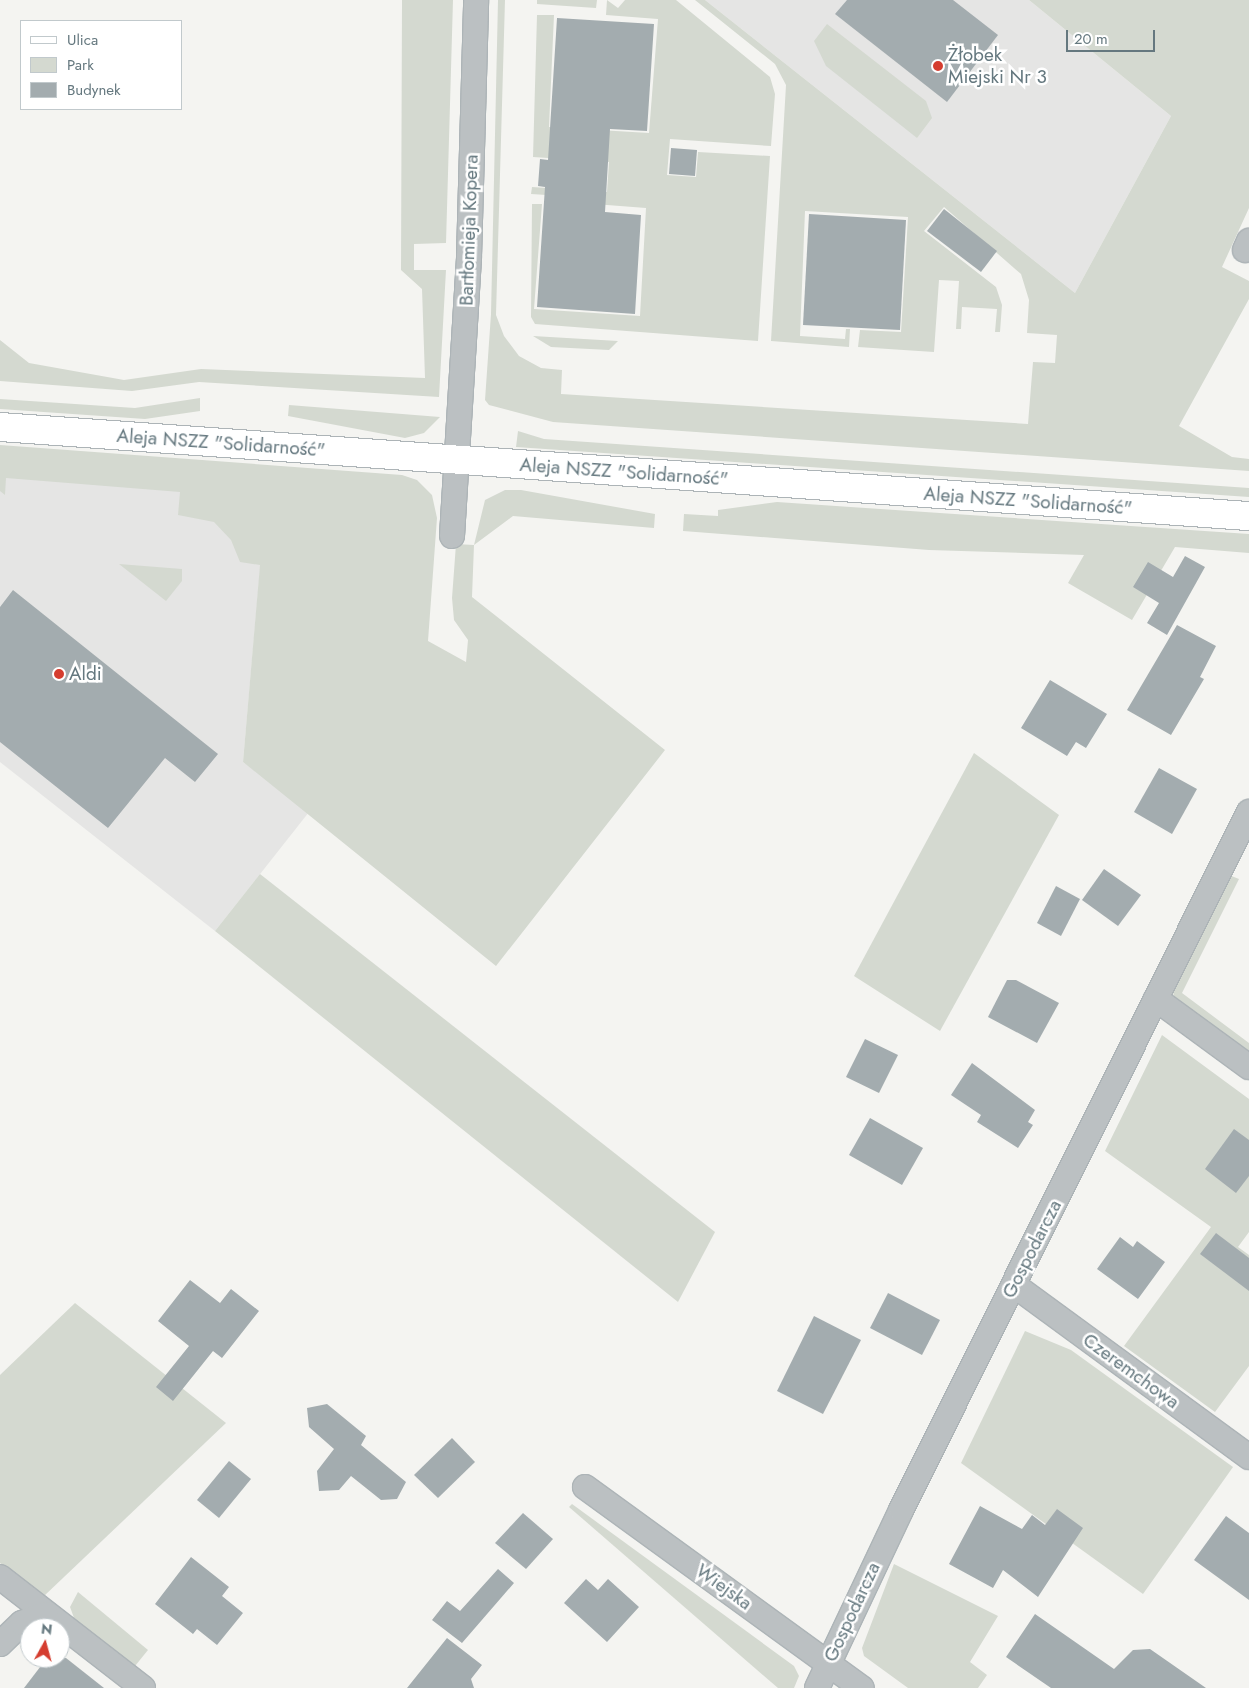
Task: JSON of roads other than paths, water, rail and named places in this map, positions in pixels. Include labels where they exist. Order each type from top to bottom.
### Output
[{"type":"street","name":"Bartłomieja Kopera","points":[[452,536],[458,460],[476,0]]},
{"type":"street","name":"Aleja NSZZ \"Solidarność\"","points":[[0,427],[1249,516]]},
{"type":"street","name":"Gospodarcza","points":[[817,1688],[1014,1285],[1249,812]]},
{"type":"street","points":[[1156,999],[1249,1067]]},
{"type":"street","name":"Czeremchowa","points":[[1014,1285],[1249,1458]]},
{"type":"street","name":"Wiejska","points":[[585,1487],[862,1688]]},
{"type":"street","points":[[0,1577],[45,1614],[143,1688]]},
{"type":"street","points":[[0,1644],[22,1623],[45,1614]]},
{"type":"place","name":"Żłobek Miejski Nr 3","points":[[938,66]]},
{"type":"place","name":"Aldi","points":[[59,674]]}]
